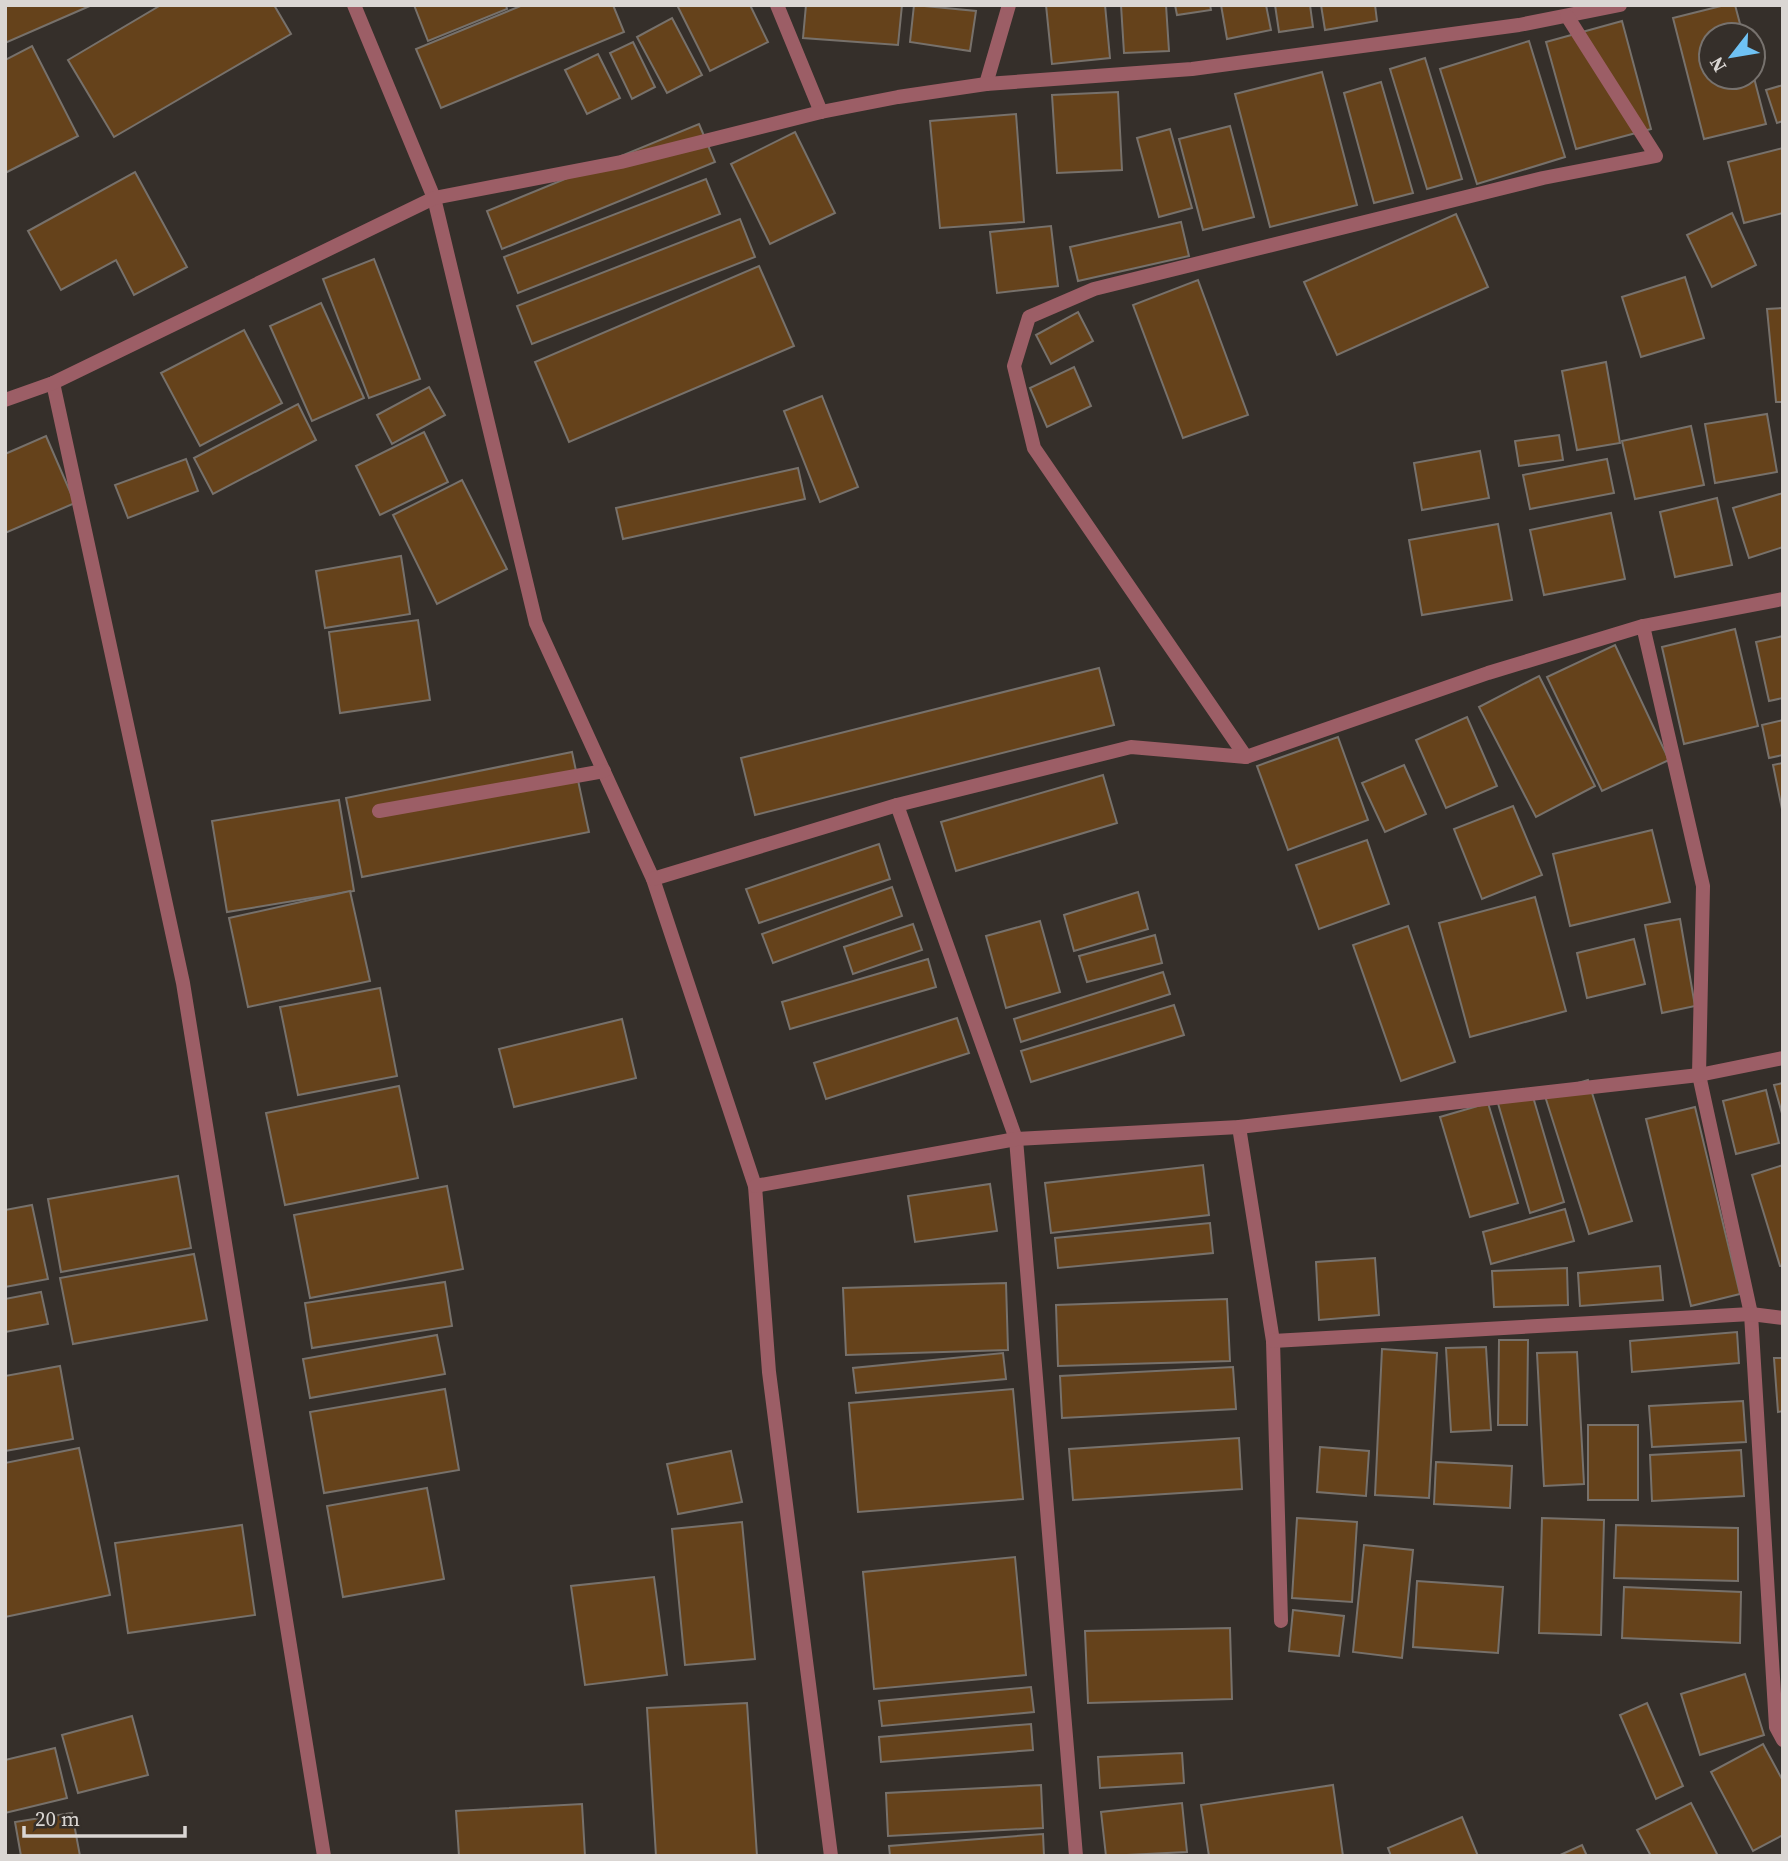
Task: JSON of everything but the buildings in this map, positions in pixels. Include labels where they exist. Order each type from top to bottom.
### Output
[{"type":"street","points":[[354,5],[434,198],[536,623],[653,879],[755,1186],[769,1372],[831,1856]]},
{"type":"street","points":[[777,5],[821,112]]},
{"type":"street","points":[[986,84],[1009,5]]},
{"type":"street","points":[[5,400],[53,383],[434,198],[621,162],[821,112],[986,84],[1192,69],[1567,16],[1611,6]]},
{"type":"street","points":[[1246,757],[1034,448],[1014,366],[1030,317],[1094,289],[1543,178],[1656,156],[1567,16]]},
{"type":"street","points":[[53,383],[183,983],[324,1856]]},
{"type":"street","points":[[653,879],[897,805],[1131,747],[1246,757],[1488,673],[1643,626],[1783,599]]},
{"type":"street","points":[[1643,626],[1703,886],[1699,1075],[1751,1314],[1776,1727],[1783,1740]]},
{"type":"street","points":[[379,811],[604,771]]},
{"type":"street","points":[[897,805],[1016,1139],[1076,1856]]},
{"type":"street","points":[[755,1186],[1016,1139],[1239,1126],[1699,1075],[1783,1058]]},
{"type":"street","points":[[1239,1126],[1273,1341],[1281,1621]]},
{"type":"street","points":[[1273,1341],[1751,1314],[1783,1318]]}]
